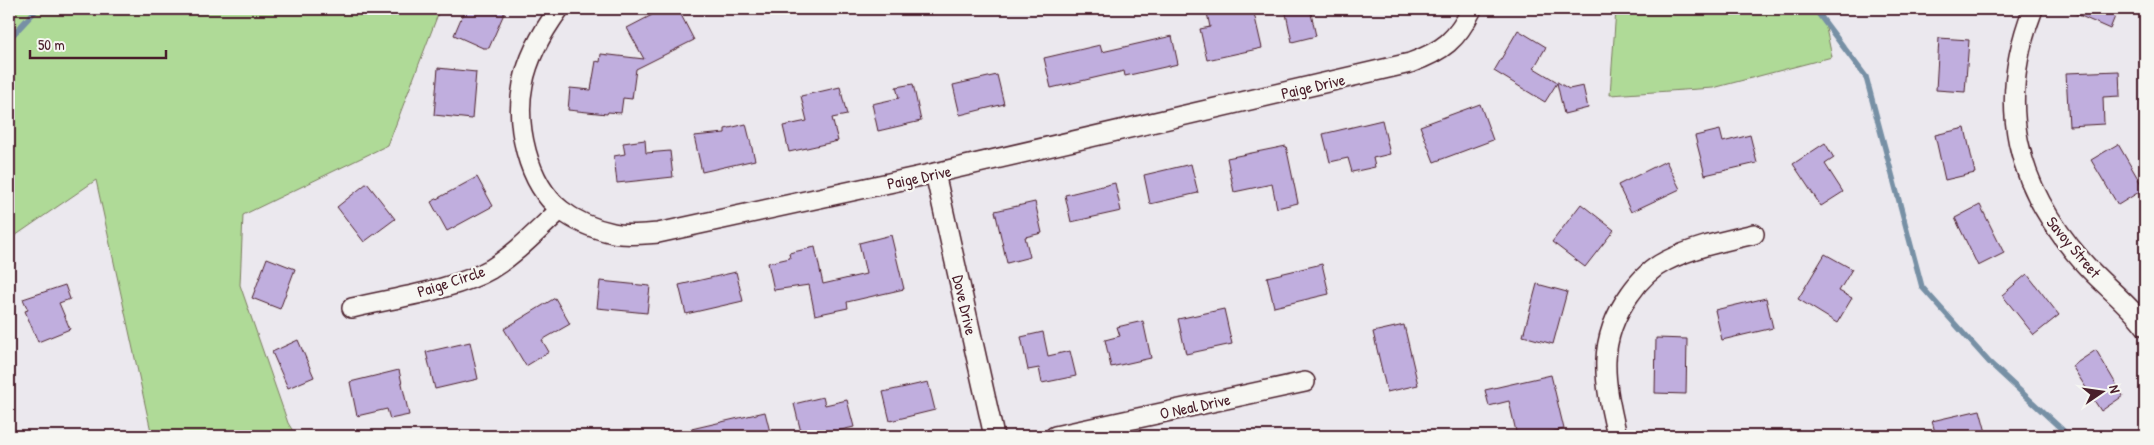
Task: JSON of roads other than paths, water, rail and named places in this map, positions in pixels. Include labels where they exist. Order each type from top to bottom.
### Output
[{"type":"street","name":"Paige Drive","points":[[559,9],[544,29],[531,57],[523,83],[520,108],[521,134],[531,164],[545,191],[560,210],[590,226],[615,234],[658,233],[935,173],[1410,63],[1432,55],[1446,46],[1462,29],[1472,9]]},
{"type":"street","name":"Savoy Street","points":[[2033,9],[2018,55],[2014,85],[2015,114],[2025,169],[2037,199],[2054,229],[2084,264],[2116,292],[2145,326]]},
{"type":"street","name":"Dove Drive","points":[[935,173],[994,436]]},
{"type":"street","name":"Paige Circle","points":[[352,308],[440,287],[489,270],[524,245],[560,210]]},
{"type":"street","points":[[1617,436],[1605,371],[1606,347],[1611,326],[1619,308],[1635,287],[1664,262],[1693,250],[1754,234]]},
{"type":"street","name":"O Neal Drive","points":[[1055,436],[1305,382]]},
{"type":"waterway","points":[[9,39],[37,9]]},
{"type":"waterway","points":[[1815,9],[1866,77],[1922,287],[1989,362],[2069,436]]}]
